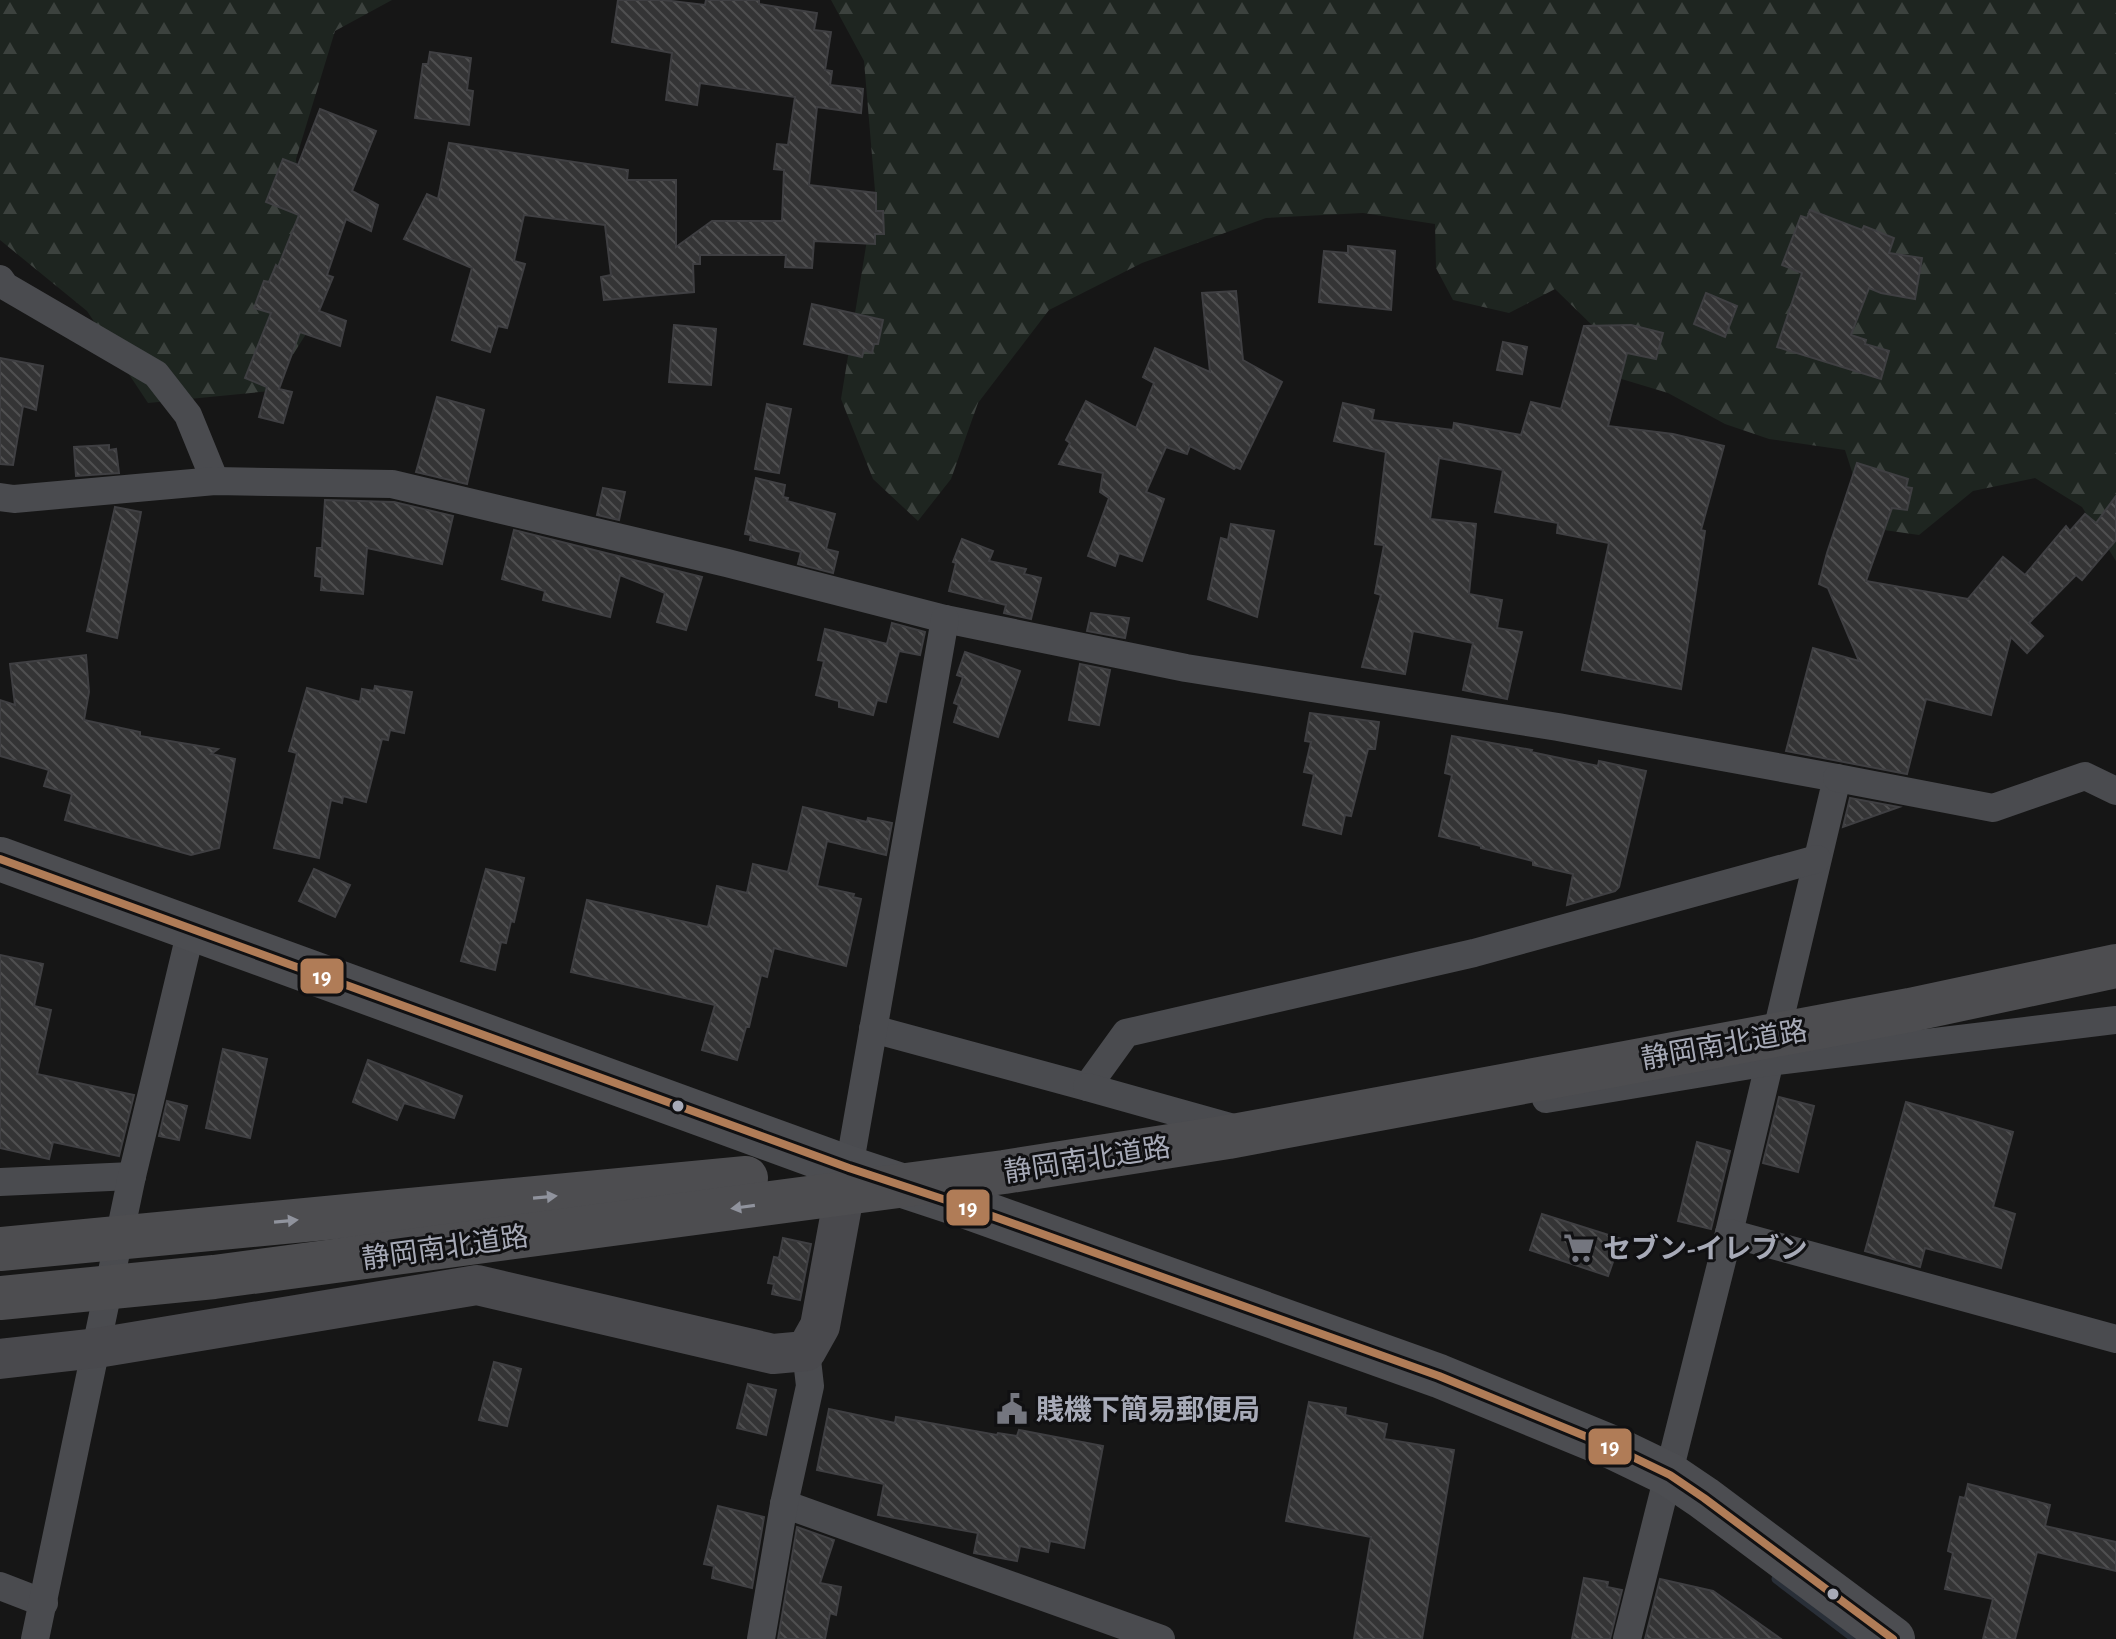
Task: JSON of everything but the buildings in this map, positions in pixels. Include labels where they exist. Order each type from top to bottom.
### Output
[{"type":"highway","name":"静岡南北道路","points":[[0,1249],[949,1158],[1226,1118],[1906,994],[2116,948]]},
{"type":"highway","name":"静岡南北道路","points":[[0,1298],[214,1277],[988,1174],[1228,1137],[1910,1010],[2116,966]]},
{"type":"highway","points":[[0,1222],[208,1229]]},
{"type":"highway","points":[[0,1327],[214,1277]]},
{"type":"main road","points":[[0,859],[849,1168],[1439,1376],[1614,1448],[1670,1475],[1893,1639]]},
{"type":"street","points":[[0,279],[5,286],[156,374],[188,415],[215,481]]},
{"type":"street","points":[[0,497],[14,499],[215,481],[392,484],[727,563],[945,619],[1186,668],[1558,727],[1993,808],[2085,776],[2116,791]]},
{"type":"street","points":[[761,1639],[784,1504],[810,1386],[806,1351],[820,1326],[945,619]]},
{"type":"street","points":[[1627,1639],[1670,1475],[1837,778]]},
{"type":"street","points":[[1087,1087],[1126,1033],[1474,953],[1817,859]]},
{"type":"street","points":[[35,1639],[132,1176],[191,930]]},
{"type":"street","points":[[873,1029],[1272,1139],[1302,1140],[1769,1062],[2116,1020]]},
{"type":"street","points":[[0,1182],[132,1176]]},
{"type":"street","points":[[1729,1233],[2116,1339]]},
{"type":"street","points":[[0,1359],[97,1348],[477,1285],[773,1354],[806,1351]]},
{"type":"street","points":[[784,1504],[1161,1639]]},
{"type":"street","points":[[0,1586],[44,1603]]},
{"type":"green space","points":[[0,0],[392,0],[335,31],[296,159],[313,323],[270,391],[148,403],[87,311],[0,240]]},
{"type":"green space","points":[[831,0],[2116,0],[2116,561],[2082,507],[2035,478],[1973,491],[1919,535],[1870,528],[1845,450],[1769,439],[1725,424],[1668,393],[1605,374],[1597,330],[1555,289],[1509,313],[1453,300],[1436,268],[1435,224],[1363,213],[1266,218],[1142,263],[1049,310],[978,403],[951,479],[918,521],[873,479],[841,399],[875,191],[864,61]]},
{"type":"waterway","points":[[1776,1579],[1855,1639]]},
{"type":"transit line","name":"19","points":[[0,859],[849,1168],[1439,1376],[1614,1448],[1670,1475],[1704,1498],[1893,1639]]},
{"type":"place","name":"セブン-イレブン","points":[[1579,1248]]},
{"type":"place","name":"賎機下簡易郵便局","points":[[1012,1409]]}]
